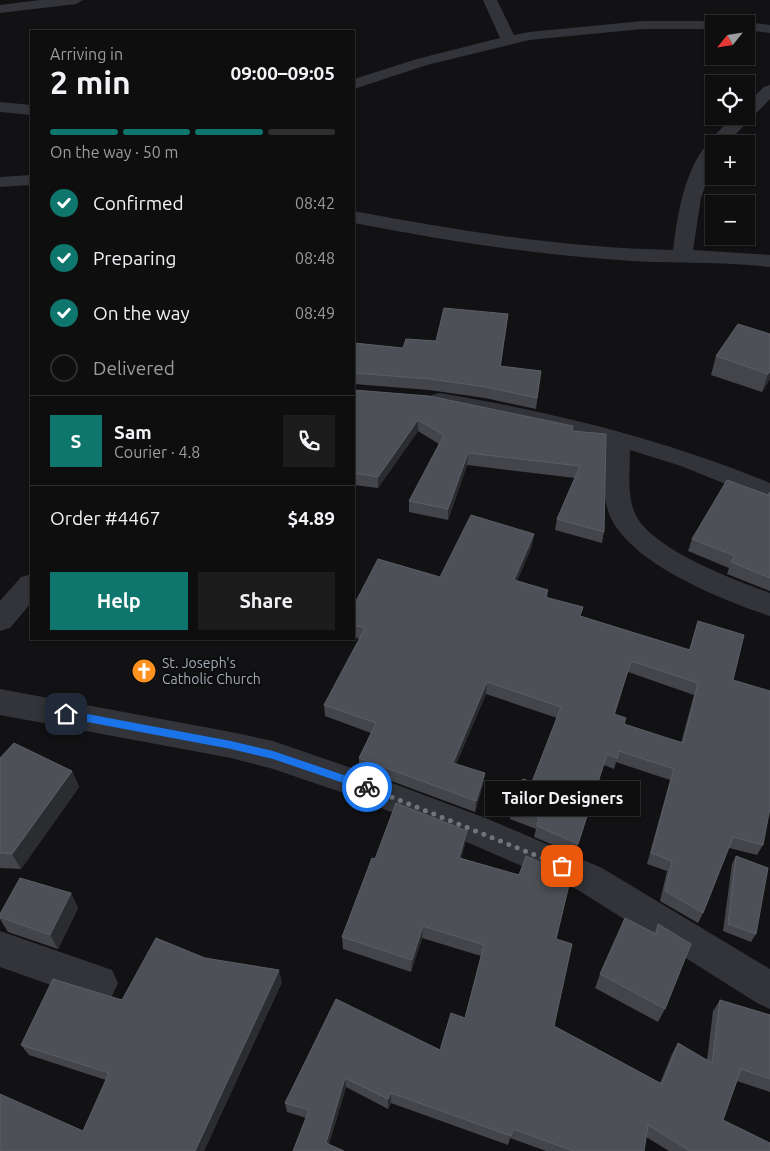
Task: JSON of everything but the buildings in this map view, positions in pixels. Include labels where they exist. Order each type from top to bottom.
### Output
[{"type":"street","points":[[0,9],[76,0]]},
{"type":"street","points":[[490,0],[508,39]]},
{"type":"street","points":[[355,84],[394,70],[508,39],[643,25],[705,25]]},
{"type":"street","points":[[755,27],[770,29]]},
{"type":"street","points":[[755,105],[770,90]]},
{"type":"street","points":[[0,107],[30,110]]},
{"type":"street","points":[[725,135],[735,125]]},
{"type":"street","points":[[682,256],[693,190],[705,160]]},
{"type":"street","points":[[0,182],[30,180]]},
{"type":"street","points":[[355,217],[538,247],[620,254],[728,256],[770,261]]},
{"type":"street","points":[[420,398],[485,408],[618,439],[678,456],[770,493]]},
{"type":"street","points":[[618,439],[620,511],[629,530],[639,540],[679,564],[770,605]]},
{"type":"street","points":[[0,620],[30,585]]},
{"type":"street","points":[[0,702],[231,745],[273,755],[358,784],[485,833],[590,879],[770,990]]},
{"type":"street","points":[[0,949],[100,983]]},
{"type":"way so far","points":[[367,787],[562,866]]},
{"type":"place","name":"St. Joseph's Catholic Church","points":[[144,671]]},
{"type":"place","name":"Tailor Designers","points":[[562,866]]},
{"type":"route","points":[[66,714],[189,736],[273,755],[367,787]]}]
